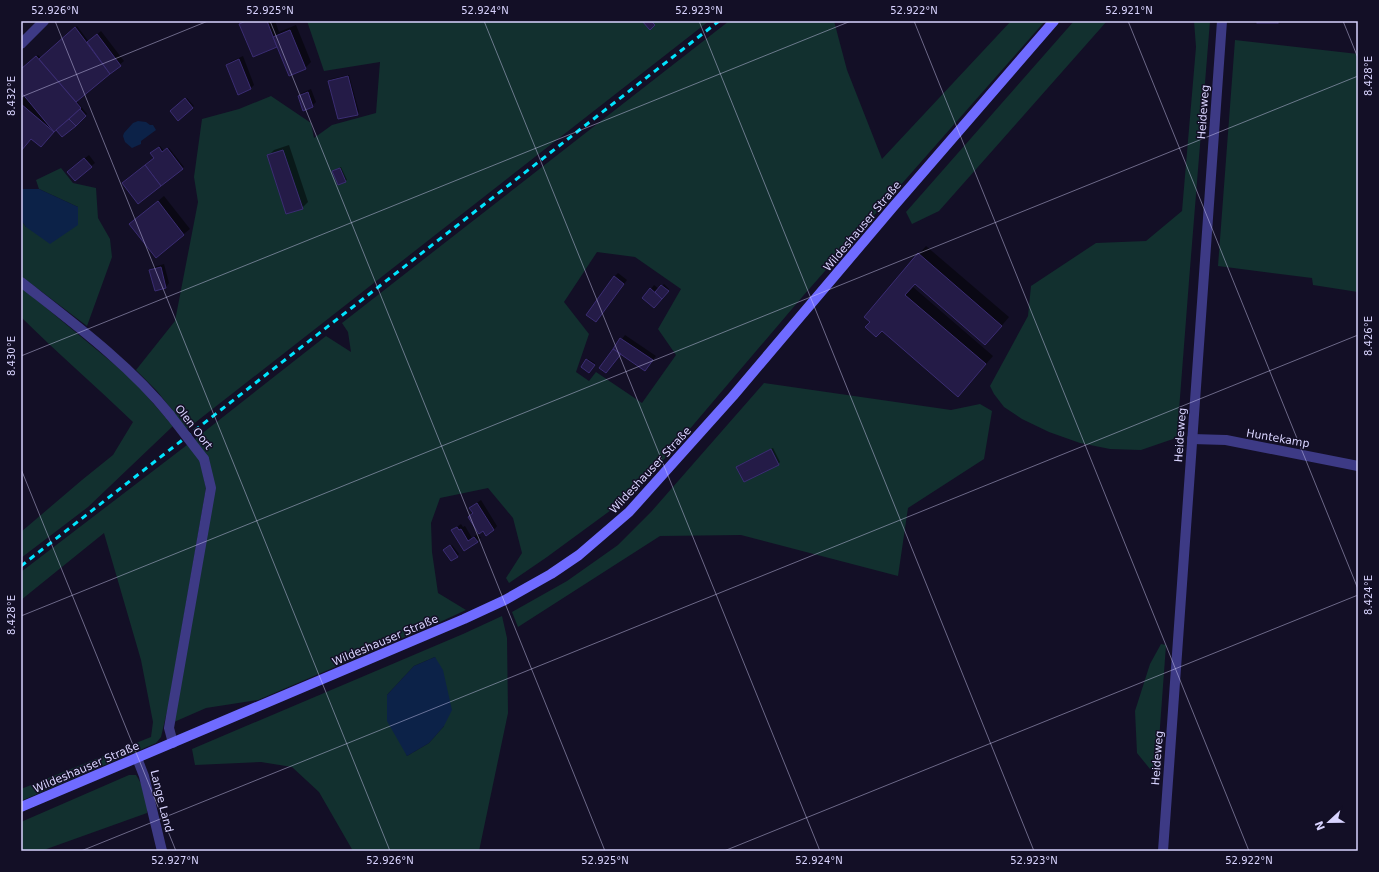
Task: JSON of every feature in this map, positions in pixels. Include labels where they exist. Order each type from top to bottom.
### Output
[{"type":"main road","name":"Wildeshauser Straße","points":[[21,807],[457,622],[505,600],[579,555],[613,527],[634,507],[733,396],[898,201],[1054,21]]},
{"type":"street","points":[[21,44],[44,21]]},
{"type":"street","name":"Heideweg","points":[[1162,851],[1222,21]]},
{"type":"street","name":"Olen Oort","points":[[21,282],[98,344],[153,395],[204,459],[210,488],[169,728],[173,743]]},
{"type":"street","name":"Huntekamp","points":[[1192,439],[1226,440],[1358,466]]},
{"type":"street","name":"Lange Land","points":[[137,758],[144,776],[162,851]]},
{"type":"green space","points":[[307,21],[709,21],[187,429],[157,391],[136,370],[175,321],[198,202],[194,177],[202,119],[239,109],[271,96],[311,123],[314,138],[332,125],[376,113],[380,62],[324,71]]},
{"type":"green space","points":[[729,21],[834,21],[847,70],[882,159],[1011,21],[1045,21],[803,296],[637,491],[509,583],[506,578],[522,553],[513,518],[488,488],[440,498],[431,523],[432,552],[438,593],[466,610],[258,700],[206,708],[174,722],[215,487],[208,458],[195,439],[326,336],[351,352],[348,332],[342,323]],"holes":[[[597,252],[635,257],[681,289],[658,329],[676,355],[642,403],[596,372],[589,381],[576,372],[589,334],[564,302]]]},
{"type":"green space","points":[[1074,21],[1107,21],[939,211],[912,224],[906,212]]},
{"type":"green space","points":[[1194,21],[1210,21],[1177,436],[1173,439],[1141,450],[1110,449],[1080,443],[1049,432],[1022,419],[1004,407],[990,386],[1028,316],[1031,286],[1096,243],[1146,241],[1182,211],[1196,47]]},
{"type":"green space","points":[[1235,40],[1358,54],[1358,292],[1313,285],[1312,278],[1218,266]]},
{"type":"green space","points":[[61,168],[73,183],[96,188],[98,218],[110,239],[112,257],[87,326],[21,276],[21,220],[26,227],[78,207],[39,189],[36,180]]},
{"type":"green space","points":[[21,287],[132,379],[173,426],[88,507],[21,558],[21,532],[113,455],[133,422],[48,344],[21,317]]},
{"type":"green space","points":[[764,383],[951,410],[980,404],[992,411],[984,459],[908,508],[898,576],[741,535],[660,536],[518,627],[512,612],[567,581],[618,545],[651,512]]},
{"type":"green space","points":[[187,445],[200,460],[206,488],[169,703],[161,737],[156,743],[21,801],[21,789],[151,737],[153,722],[141,660],[104,533],[21,600],[21,572]]},
{"type":"green space","points":[[502,616],[507,638],[508,713],[479,851],[353,851],[319,792],[292,767],[261,762],[195,765],[192,749]],"holes":[[[435,657],[444,726],[429,743],[407,756],[387,695],[414,666]]]},
{"type":"green space","points":[[1161,644],[1166,645],[1157,768],[1150,769],[1137,753],[1135,711],[1150,664]]},
{"type":"green space","points":[[129,775],[136,775],[141,783],[146,798],[147,813],[41,851],[21,851],[21,822]]},
{"type":"water","points":[[138,121],[153,125],[156,130],[141,141],[141,144],[132,148],[125,142],[123,136],[133,123]]},
{"type":"water","points":[[21,189],[39,189],[78,207],[78,225],[50,244],[26,227],[21,220]]},
{"type":"water","points":[[435,657],[443,670],[452,710],[444,726],[429,743],[407,756],[387,721],[387,695],[414,666]]},
{"type":"building","points":[[246,21],[267,21],[277,47],[253,57],[239,24]]},
{"type":"building","points":[[642,21],[651,21],[655,25],[650,30]]},
{"type":"building","points":[[1257,21],[1278,21],[1278,23],[1257,23]]},
{"type":"building","points":[[75,27],[110,74],[76,102],[39,59]]},
{"type":"building","points":[[290,30],[306,69],[289,76],[273,37]]},
{"type":"building","points":[[97,34],[121,66],[110,74],[87,42]]},
{"type":"building","points":[[36,56],[81,108],[54,132],[21,92],[21,69]]},
{"type":"building","points":[[239,59],[251,89],[238,95],[226,65]]},
{"type":"building","points":[[348,76],[358,115],[338,119],[328,81]]},
{"type":"building","points":[[308,92],[313,107],[303,111],[298,96]]},
{"type":"building","points":[[185,98],[193,108],[178,121],[170,111]]},
{"type":"building","points":[[21,104],[54,132],[41,147],[31,139],[21,151]]},
{"type":"building","points":[[80,109],[86,116],[76,126],[69,119]]},
{"type":"building","points":[[69,119],[76,126],[62,137],[56,130]]},
{"type":"building","points":[[159,147],[162,152],[167,148],[183,169],[161,186],[145,165],[154,158],[150,153]]},
{"type":"building","points":[[283,150],[303,209],[286,214],[267,155]]},
{"type":"building","points":[[84,158],[92,167],[75,181],[67,172]]},
{"type":"building","points":[[145,165],[161,186],[138,204],[122,183]]},
{"type":"building","points":[[340,168],[346,182],[338,185],[332,171]]},
{"type":"building","points":[[158,201],[184,235],[156,258],[129,224]]},
{"type":"building","points":[[918,253],[1002,326],[985,345],[915,284],[905,295],[986,364],[958,397],[882,331],[876,337],[865,327],[870,322],[864,317]]},
{"type":"building","points":[[161,267],[166,288],[155,291],[149,270]]},
{"type":"building","points":[[614,276],[624,284],[596,322],[586,315]]},
{"type":"building","points":[[661,285],[669,291],[662,299],[655,292]]},
{"type":"building","points":[[650,288],[662,299],[654,308],[642,298]]},
{"type":"building","points":[[620,338],[653,360],[645,371],[613,349]]},
{"type":"building","points":[[613,349],[621,354],[606,373],[599,368]]},
{"type":"building","points":[[586,359],[595,365],[589,373],[581,367]]},
{"type":"building","points":[[771,449],[779,465],[744,482],[736,467]]},
{"type":"building","points":[[477,503],[494,530],[486,536],[483,531],[479,534],[468,517],[473,513],[469,508]]},
{"type":"building","points":[[457,527],[459,530],[461,529],[468,541],[474,537],[478,542],[464,551],[451,530]]},
{"type":"building","points":[[450,545],[458,557],[451,561],[443,550]]},
{"type":"railway","points":[[21,566],[719,21]]}]
